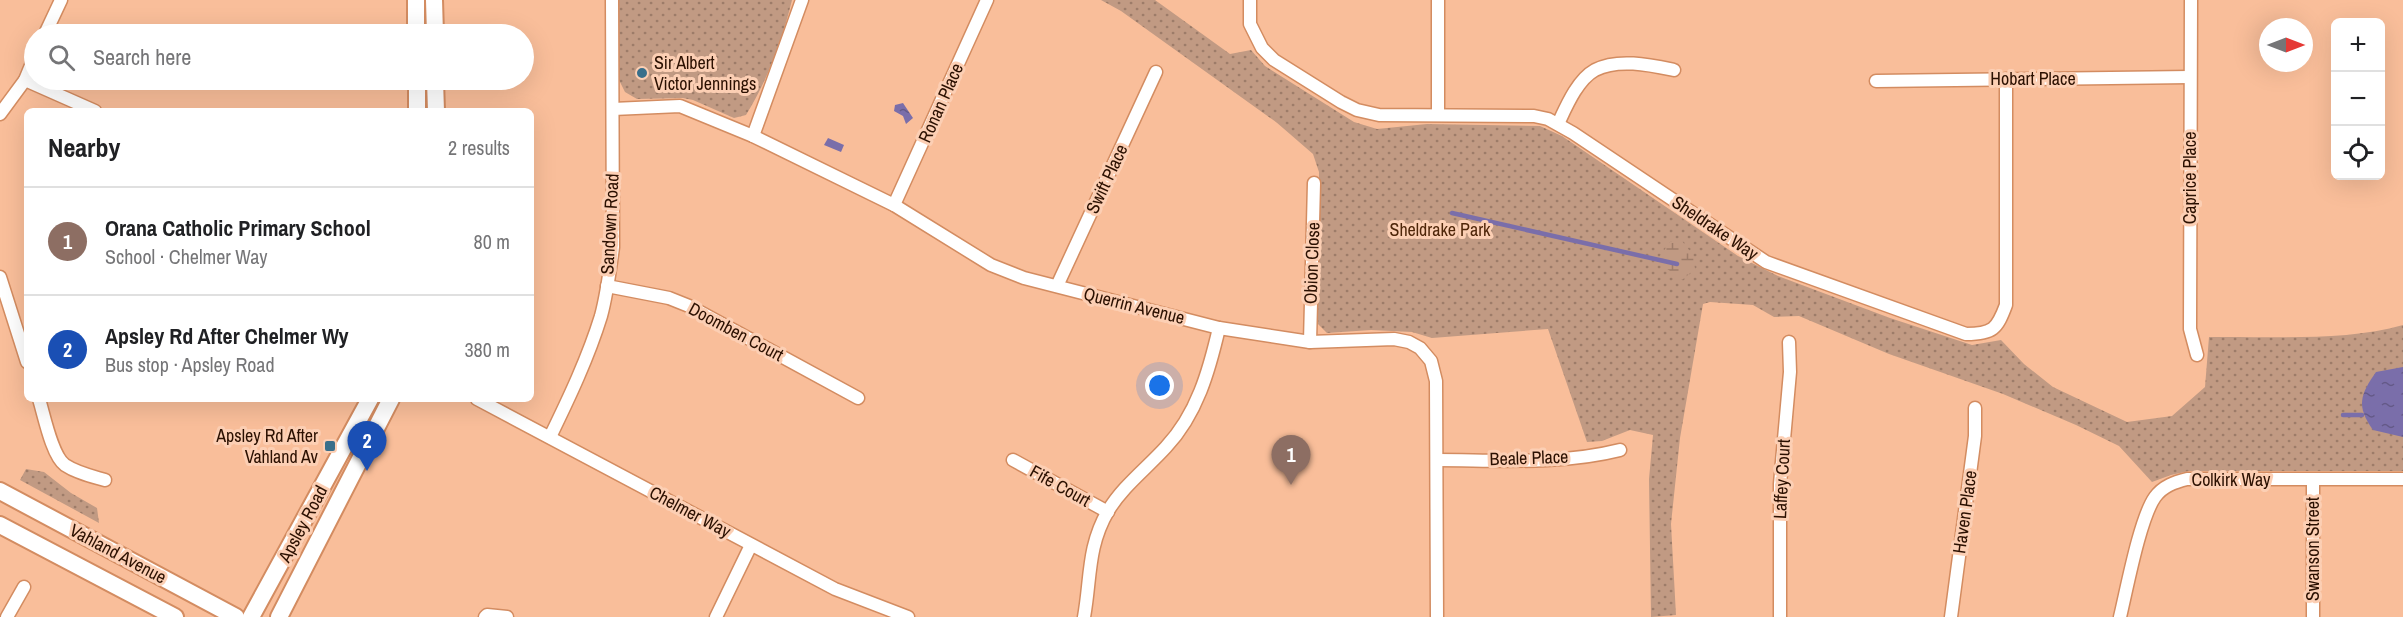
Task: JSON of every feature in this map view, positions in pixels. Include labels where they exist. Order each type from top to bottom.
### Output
[{"type":"main road","points":[[416,0],[416,24]]},
{"type":"main road","points":[[435,0],[435,24]]},
{"type":"main road","points":[[417,90],[417,108]]},
{"type":"main road","points":[[435,90],[436,108]]},
{"type":"main road","name":"Apsley Road","points":[[251,617],[367,402]]},
{"type":"main road","name":"Apsley Road","points":[[279,617],[389,402]]},
{"type":"main road","name":"Vahland Avenue","points":[[0,491],[236,617]]},
{"type":"main road","name":"Vahland Avenue","points":[[0,525],[175,617]]},
{"type":"street","points":[[50,24],[61,0]]},
{"type":"street","name":"Sandown Road","points":[[550,437],[588,355],[601,314],[613,247],[612,0]]},
{"type":"street","points":[[753,136],[802,0]]},
{"type":"street","name":"Ronan Place","points":[[894,206],[987,0]]},
{"type":"street","name":"Sheldrake Way","points":[[1250,0],[1250,24],[1262,48],[1274,60],[1357,110],[1379,115],[1534,116],[1558,124],[1766,262],[1966,334],[1983,334],[1998,326],[2006,305],[2006,79]]},
{"type":"street","points":[[1438,0],[1438,114]]},
{"type":"street","name":"Caprice Place","points":[[2191,0],[2190,329],[2197,355]]},
{"type":"street","points":[[1558,124],[1580,85],[1594,70],[1615,64],[1649,64],[1674,70]]},
{"type":"street","name":"Swift Place","points":[[1057,286],[1156,72]]},
{"type":"street","name":"Hobart Place","points":[[1876,81],[2190,77]]},
{"type":"street","points":[[0,114],[24,81]]},
{"type":"street","points":[[48,90],[88,108]]},
{"type":"street","name":"Querrin Avenue","points":[[613,109],[680,106],[753,136],[894,206],[991,265],[1024,278],[1219,328],[1310,342],[1394,339],[1409,342],[1420,348],[1431,361],[1436,381],[1437,617]]},
{"type":"street","name":"Obion Close","points":[[1310,342],[1314,183]]},
{"type":"street","points":[[0,277],[24,353]]},
{"type":"street","name":"Doomben Court","points":[[607,286],[645,292],[689,306],[858,398]]},
{"type":"street","points":[[1084,617],[1088,569],[1096,536],[1117,498],[1181,430],[1206,378],[1219,328]]},
{"type":"street","name":"Laffey Court","points":[[1780,617],[1780,484],[1790,372],[1789,342]]},
{"type":"street","points":[[40,402],[62,464],[80,473],[105,480]]},
{"type":"street","name":"Chelmer Way","points":[[483,402],[835,589],[908,617]]},
{"type":"street","name":"Haven Place","points":[[1951,617],[1975,436],[1975,408]]},
{"type":"street","name":"Beale Place","points":[[1437,460],[1529,460],[1599,455],[1620,450]]},
{"type":"street","name":"Fife Court","points":[[1013,460],[1108,512]]},
{"type":"street","name":"Colkirk Way","points":[[2120,617],[2147,514],[2156,496],[2172,482],[2187,479],[2403,479]]},
{"type":"street","name":"Swanson Street","points":[[2313,480],[2313,617]]},
{"type":"street","points":[[716,617],[751,545]]},
{"type":"street","points":[[7,617],[24,587]]},
{"type":"street","points":[[485,617],[507,617]]},
{"type":"green space","points":[[619,0],[792,0],[768,74],[746,115],[734,118],[693,100],[683,98],[637,99],[625,92],[619,80]]},
{"type":"green space","name":"Sheldrake Park","points":[[1101,0],[1155,0],[1230,54],[1251,50],[1265,66],[1354,122],[1377,129],[1427,124],[1540,126],[1562,136],[1738,256],[1778,276],[1890,318],[1972,345],[2001,340],[2024,364],[2053,387],[2127,422],[2172,416],[2205,387],[2209,337],[2332,336],[2403,325],[2403,471],[2189,471],[2152,482],[2119,446],[2003,394],[1889,354],[1799,316],[1774,317],[1753,305],[1710,302],[1703,304],[1680,438],[1671,524],[1676,615],[1651,617],[1649,479],[1653,435],[1630,430],[1602,441],[1587,442],[1548,329],[1432,338],[1412,332],[1371,330],[1327,333],[1317,323],[1319,172],[1313,154],[1276,122],[1121,11]]},
{"type":"green space","points":[[1682,241],[1693,255],[1695,269],[1682,280],[1666,268],[1660,256],[1670,242]]},
{"type":"green space","points":[[26,469],[44,472],[71,493],[97,508],[99,523],[20,480]]},
{"type":"water","points":[[903,103],[913,118],[906,124],[903,116],[894,111],[895,105]]},
{"type":"water","points":[[828,138],[844,145],[841,152],[824,145]]},
{"type":"water","points":[[2403,367],[2403,437],[2373,430],[2364,414],[2362,401],[2366,387],[2376,372]]},
{"type":"waterway","points":[[1452,213],[1677,264]]},
{"type":"waterway","points":[[2343,415],[2362,415]]},
{"type":"place","name":"Sir Albert Victor Jennings","points":[[642,73]]},
{"type":"place","name":"Apsley Rd After Vahland Av","points":[[330,446]]},
{"type":"place","name":"Apsley Rd After Chelmer Wy","points":[[367,471]]},
{"type":"place","name":"Orana Catholic Primary School","points":[[1291,485]]}]
